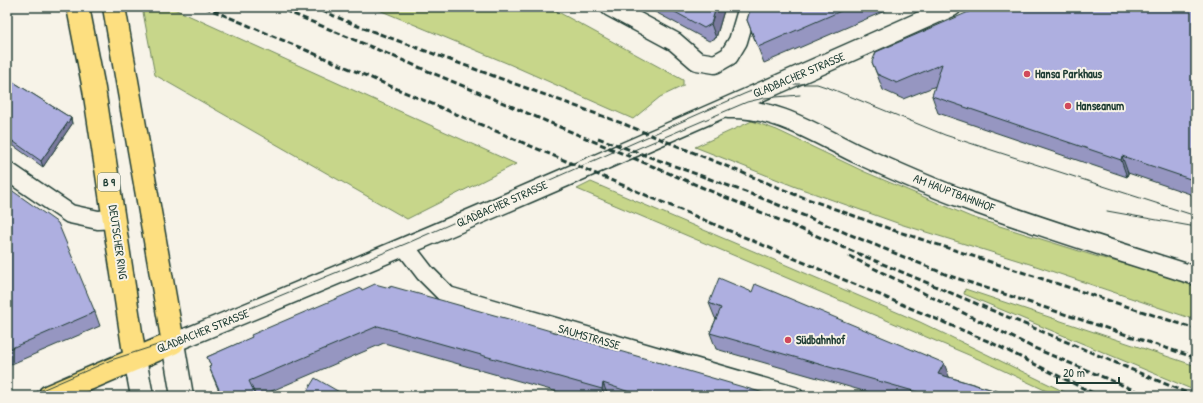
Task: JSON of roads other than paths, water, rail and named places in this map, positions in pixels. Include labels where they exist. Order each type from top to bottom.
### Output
[{"type":"main road","name":"DEUTSCHER RING","points":[[78,7],[94,89],[115,219],[135,359]]},
{"type":"main road","points":[[114,7],[182,396]]},
{"type":"main road","name":"GLADBACHER STRASSE","points":[[54,395],[173,343]]},
{"type":"main road","points":[[135,359],[142,396]]},
{"type":"street","points":[[610,7],[675,42],[697,61],[715,64],[729,56],[738,41],[748,7]]},
{"type":"street","name":"GLADBACHER STRASSE","points":[[173,343],[405,246],[842,57],[952,7]]},
{"type":"street","name":"AM HAUPTBAHNHOF","points":[[716,111],[749,109],[768,113],[801,126],[855,153],[960,198],[1196,276]]},
{"type":"street","points":[[7,171],[70,214],[98,220],[115,219]]},
{"type":"street","name":"SAUMSTRASSE","points":[[405,246],[425,273],[448,296],[794,396]]},
{"type":"tram line","points":[[28,396],[111,360],[173,340],[410,242],[744,94],[759,88],[781,84],[817,84],[945,135],[1196,216]]},
{"type":"tram line","points":[[627,153],[747,102],[764,98],[800,95]]},
{"type":"tram line","points":[[1107,211],[1196,227]]},
{"type":"railway","points":[[205,7],[990,342],[1099,396]]},
{"type":"railway","points":[[277,7],[1194,396]]},
{"type":"railway","points":[[313,7],[358,26],[624,124],[794,194],[893,230],[1196,329]]},
{"type":"railway","points":[[598,138],[759,197],[950,276],[1196,358]]},
{"type":"railway","points":[[849,256],[1032,347],[1148,396]]},
{"type":"place","name":"Hansa Parkhaus","points":[[1027,74]]},
{"type":"place","name":"Hanseanum","points":[[1068,106]]},
{"type":"place","name":"Südbahnhof","points":[[788,340]]}]
